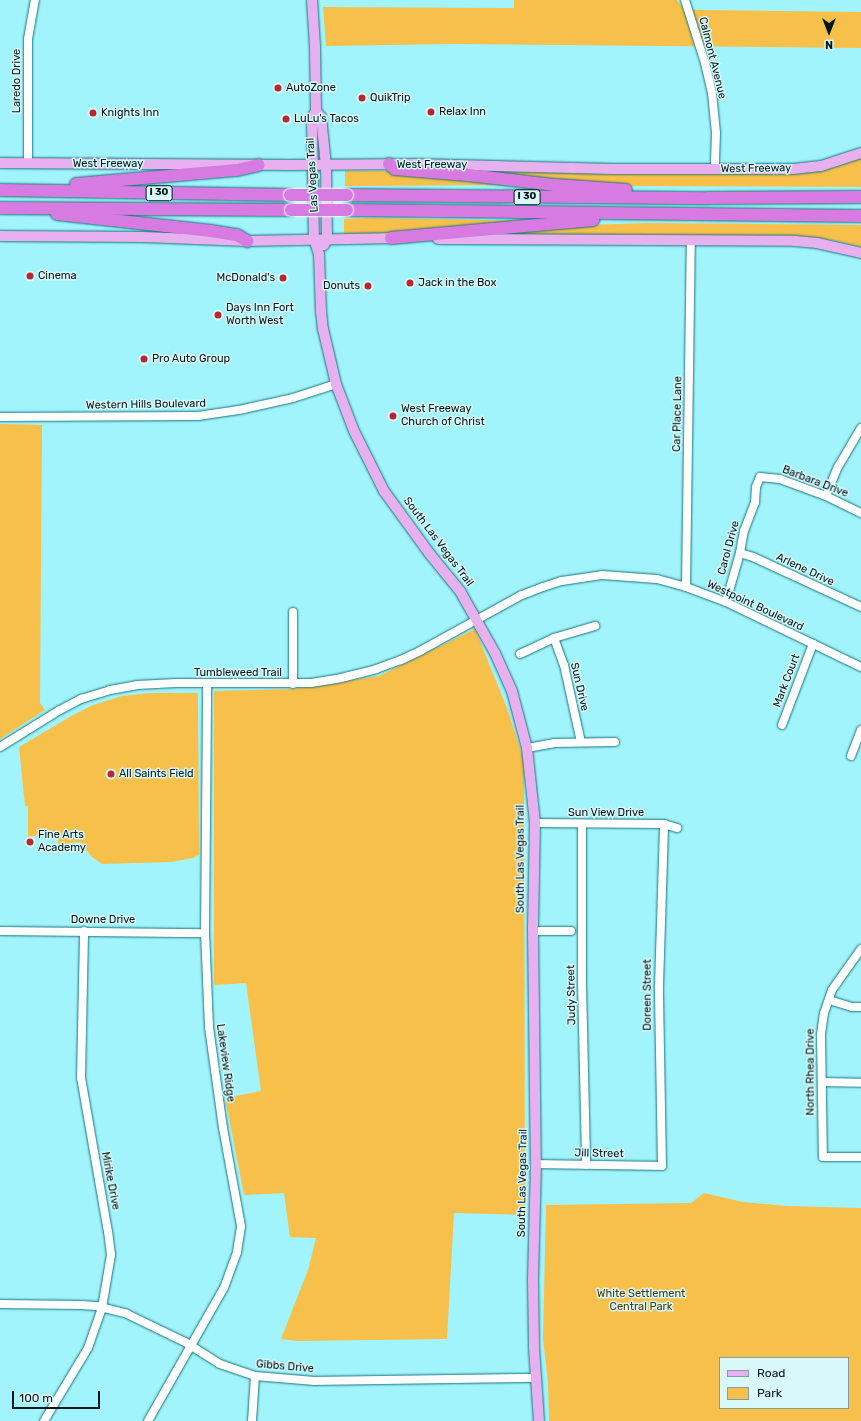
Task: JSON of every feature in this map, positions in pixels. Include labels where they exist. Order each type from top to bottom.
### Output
[{"type":"highway","points":[[389,164],[395,169],[468,175],[561,186],[602,189],[685,190],[708,198]]},
{"type":"highway","points":[[29,190],[51,185],[237,170],[258,165]]},
{"type":"highway","name":"I 30","points":[[0,190],[290,195],[708,198],[861,197]]},
{"type":"highway","points":[[830,197],[861,191]]},
{"type":"highway","name":"I 30","points":[[0,208],[347,210],[861,216]]},
{"type":"highway","points":[[31,208],[58,215],[211,231],[237,235],[247,241]]},
{"type":"highway","points":[[391,238],[622,219],[637,214]]},
{"type":"main road","name":"Las Vegas Trail","points":[[312,0],[315,47],[316,111],[312,118],[314,239]]},
{"type":"main road","name":"Las Vegas Trail","points":[[316,111],[321,117],[326,165],[327,239]]},
{"type":"main road","name":"West Freeway","points":[[0,163],[258,165],[389,164],[715,170],[811,168],[861,153]]},
{"type":"main road","points":[[0,236],[143,237],[247,241],[391,238],[817,243],[861,253]]},
{"type":"main road","name":"South Las Vegas Trail","points":[[314,239],[319,254],[320,312],[336,384],[354,431],[384,491],[429,553],[460,591],[478,620],[512,691],[528,748],[535,823],[533,931],[536,1164],[533,1282],[535,1378],[538,1421]]},
{"type":"main road","name":"South Las Vegas Trail","points":[[319,254],[327,239]]},
{"type":"street","name":"Laredo Drive","points":[[28,163],[28,39],[35,0]]},
{"type":"street","name":"Calmont Avenue","points":[[685,0],[705,63],[712,93],[716,132],[715,170]]},
{"type":"street","name":"Car Place Lane","points":[[686,587],[691,241]]},
{"type":"street","name":"Western Hills Boulevard","points":[[0,417],[198,416],[239,410],[293,398],[336,384]]},
{"type":"street","points":[[826,496],[838,467],[861,428]]},
{"type":"street","name":"Barbara Drive","points":[[760,477],[780,479],[826,496],[861,513]]},
{"type":"street","name":"Carol Drive","points":[[726,602],[740,553],[744,530],[755,502],[756,487],[760,477]]},
{"type":"street","name":"Arlene Drive","points":[[740,553],[753,557],[861,607]]},
{"type":"street","name":"Westpoint Boulevard","points":[[478,620],[529,592],[562,581],[602,575],[638,576],[657,579],[686,587],[726,602],[861,667]]},
{"type":"street","points":[[293,612],[293,684]]},
{"type":"street","name":"Tumbleweed Trail","points":[[0,747],[60,710],[99,693],[137,686],[293,684],[342,678],[401,660],[478,620]]},
{"type":"street","points":[[520,654],[554,638],[595,626]]},
{"type":"street","name":"Sun Drive","points":[[554,638],[564,665],[581,742]]},
{"type":"street","name":"Mark Court","points":[[782,725],[812,644]]},
{"type":"street","name":"Lakeview Ridge","points":[[148,1421],[154,1417],[191,1346],[214,1309],[232,1269],[241,1226],[208,1027],[205,933],[207,684]]},
{"type":"street","points":[[851,756],[861,730]]},
{"type":"street","points":[[528,748],[554,743],[615,742]]},
{"type":"street","name":"Sun View Drive","points":[[535,823],[664,824],[677,828]]},
{"type":"street","name":"Judy Street","points":[[582,824],[582,983],[586,1165]]},
{"type":"street","name":"Doreen Street","points":[[662,1166],[658,986],[664,824]]},
{"type":"street","name":"Downe Drive","points":[[0,931],[205,933]]},
{"type":"street","name":"Mirike Drive","points":[[44,1421],[88,1348],[102,1308],[111,1255],[81,1078],[84,931]]},
{"type":"street","points":[[533,931],[571,932]]},
{"type":"street","name":"North Rhea Drive","points":[[861,949],[832,990],[824,1013],[821,1035],[823,1157],[861,1157]]},
{"type":"street","points":[[829,1000],[852,1006],[861,1006]]},
{"type":"street","points":[[822,1082],[861,1082]]},
{"type":"street","name":"Jill Street","points":[[536,1164],[662,1166]]},
{"type":"street","name":"Gibbs Drive","points":[[0,1304],[81,1305],[102,1308],[137,1318],[191,1346],[220,1364],[254,1376],[315,1381],[535,1378]]},
{"type":"street","points":[[252,1421],[254,1376]]},
{"type":"green space","points":[[514,0],[677,0],[682,7],[697,10],[861,12],[861,48],[454,44],[326,46],[323,7],[514,8]]},
{"type":"green space","points":[[861,157],[861,187],[614,186],[469,171],[789,173],[820,170],[843,165]]},
{"type":"green space","points":[[345,171],[400,171],[524,185],[345,186]]},
{"type":"green space","points":[[367,218],[546,221],[431,231],[344,235],[344,219]]},
{"type":"green space","points":[[646,223],[861,225],[861,247],[833,240],[808,238],[479,236],[589,225]]},
{"type":"green space","points":[[0,424],[42,425],[40,703],[45,710],[0,739]]},
{"type":"green space","points":[[475,629],[507,708],[524,761],[525,1215],[454,1213],[447,1339],[298,1341],[281,1339],[308,1270],[316,1238],[290,1237],[284,1193],[244,1195],[225,1098],[261,1091],[246,983],[214,985],[214,691],[293,689],[379,676]]},
{"type":"green space","name":"All Saints Field","points":[[150,693],[198,693],[199,855],[193,858],[171,862],[102,864],[92,857],[80,842],[69,843],[58,854],[58,835],[50,833],[28,837],[28,806],[25,806],[19,747],[93,705],[122,696]]},
{"type":"green space","name":"White Settlement Central Park","points":[[704,1193],[743,1202],[787,1206],[861,1208],[861,1421],[549,1421],[548,1383],[543,1339],[546,1205],[691,1203]]},
{"type":"place","name":"AutoZone","points":[[278,88]]},
{"type":"place","name":"QuikTrip","points":[[362,98]]},
{"type":"place","name":"Relax Inn","points":[[431,112]]},
{"type":"place","name":"Knights Inn","points":[[93,113]]},
{"type":"place","name":"LuLu's Tacos","points":[[286,119]]},
{"type":"place","name":"Cinema","points":[[30,276]]},
{"type":"place","name":"McDonald's","points":[[283,278]]},
{"type":"place","name":"Jack in the Box","points":[[410,283]]},
{"type":"place","name":"Donuts","points":[[368,286]]},
{"type":"place","name":"Days Inn Fort Worth West","points":[[218,315]]},
{"type":"place","name":"Pro Auto Group","points":[[144,359]]},
{"type":"place","name":"West Freeway Church of Christ","points":[[393,416]]},
{"type":"place","name":"All Saints Field","points":[[111,774]]},
{"type":"place","name":"Fine Arts Academy","points":[[30,842]]}]
